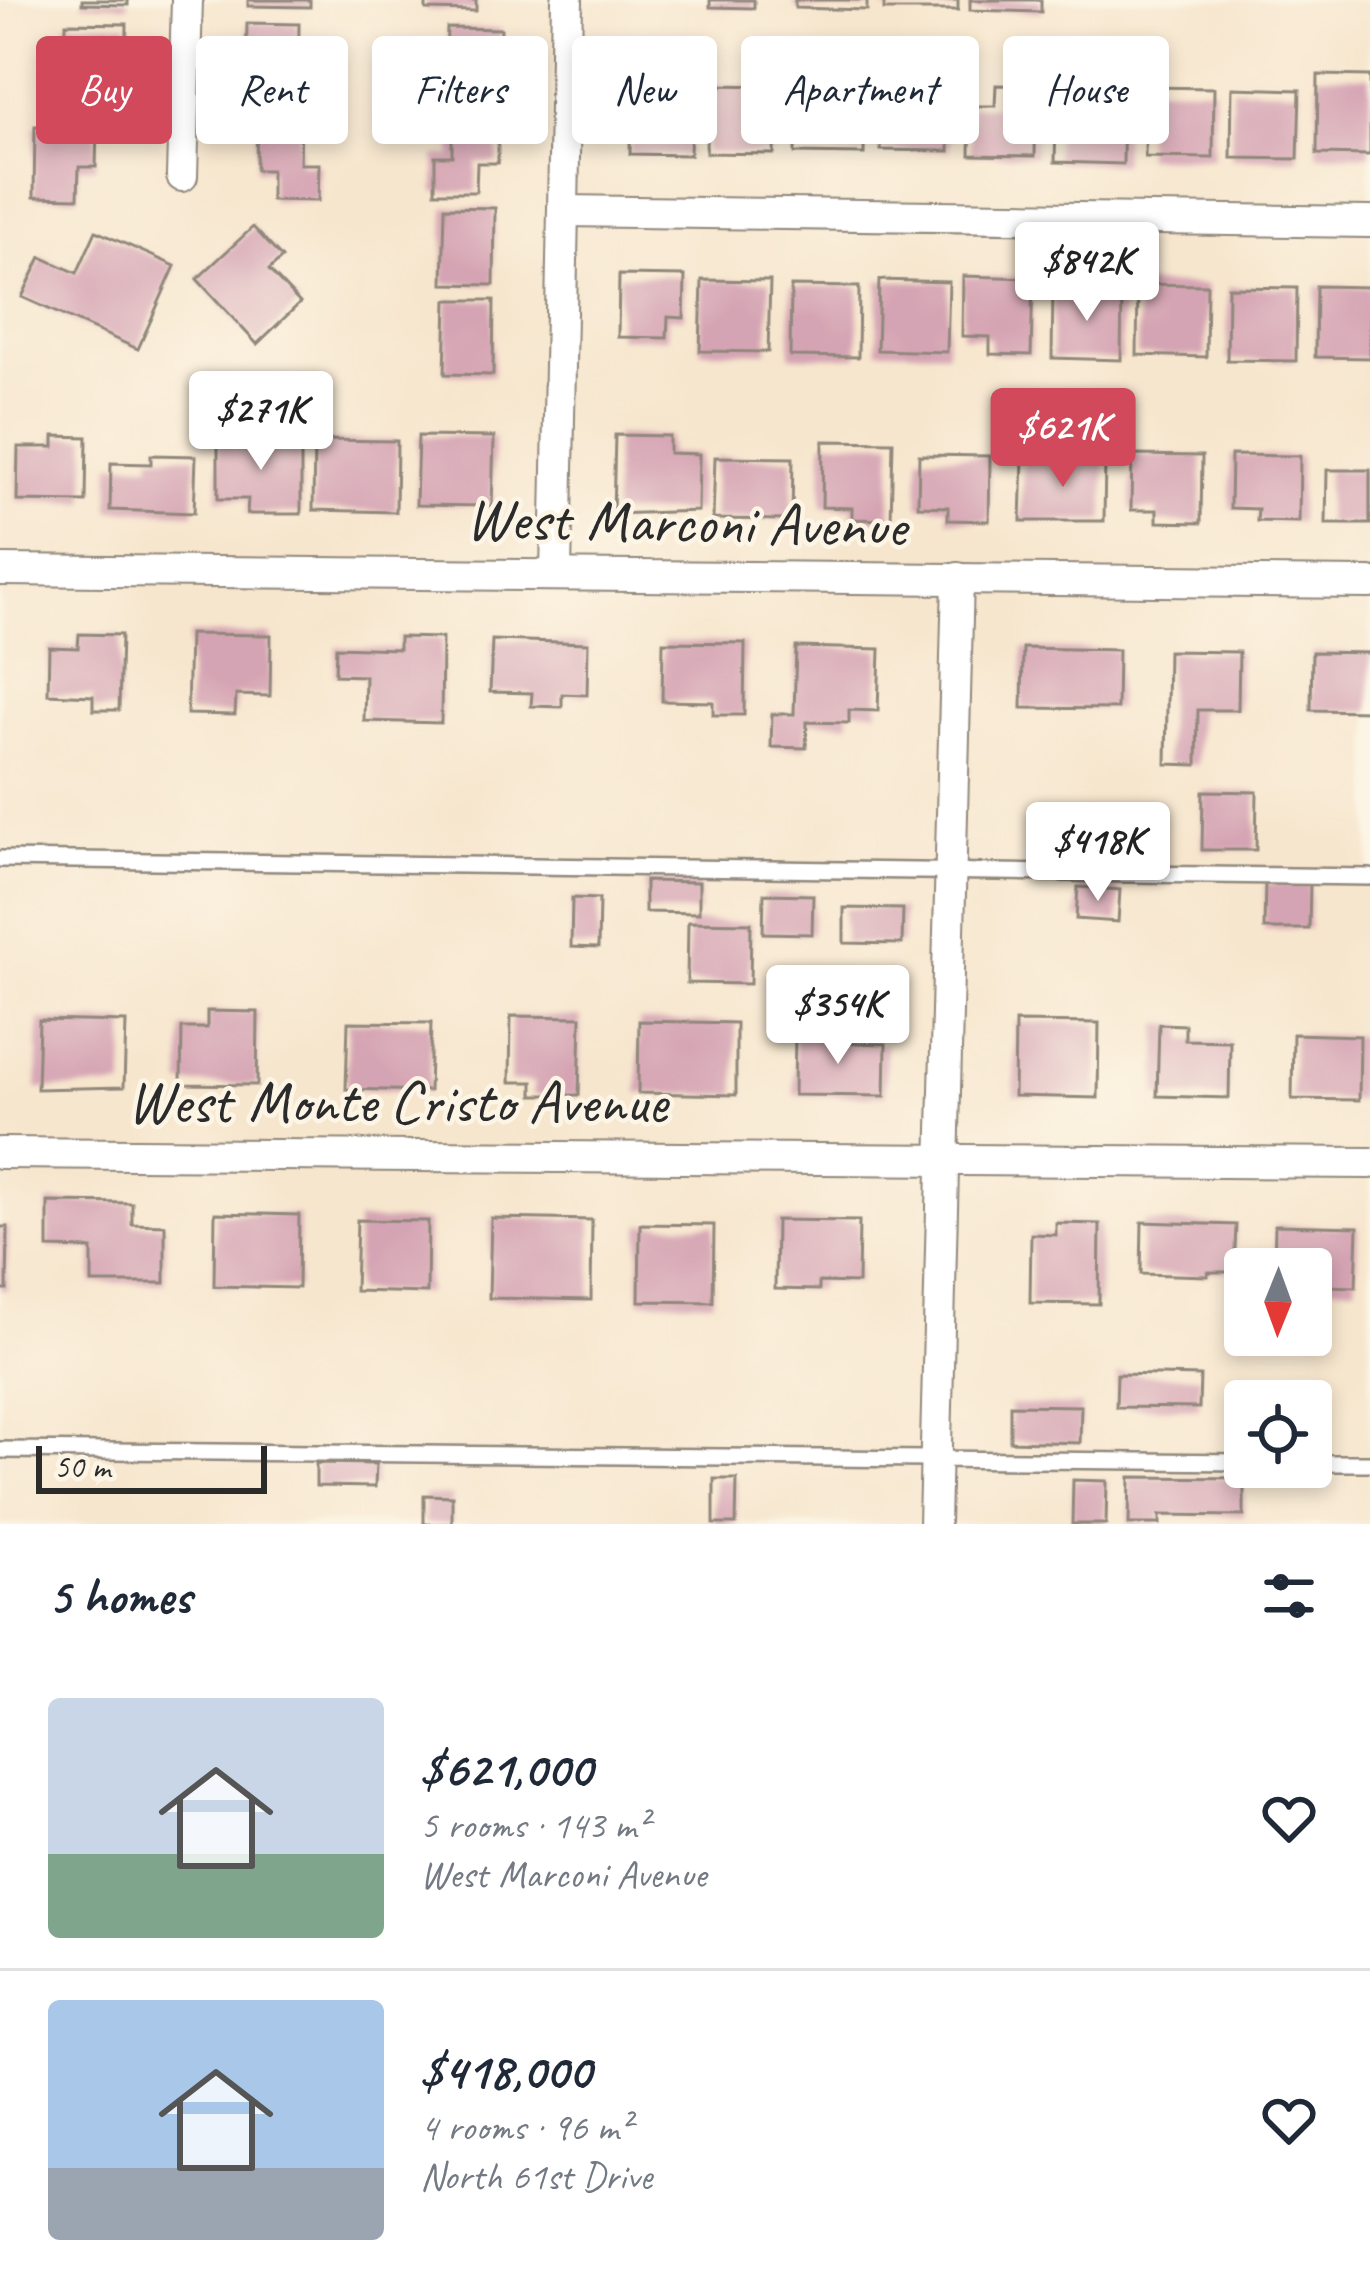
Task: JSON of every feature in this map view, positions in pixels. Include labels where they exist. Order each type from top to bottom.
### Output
[{"type":"street","points":[[182,176],[187,0]]},
{"type":"street","points":[[556,574],[567,0]]},
{"type":"street","points":[[564,211],[1370,222]]},
{"type":"street","name":"West Marconi Avenue","points":[[0,570],[1370,583]]},
{"type":"street","points":[[934,1524],[958,578]]},
{"type":"street","name":"West Monte Cristo Avenue","points":[[0,1153],[1370,1163]]},
{"type":"lane","points":[[0,859],[1370,877]]},
{"type":"lane","points":[[0,1450],[1224,1462]]},
{"type":"lane","points":[[1332,1462],[1370,1463]]},
{"type":"building","points":[[82,0],[128,0],[128,5],[82,4]]},
{"type":"building","points":[[248,0],[310,0],[310,7],[248,6]]},
{"type":"building","points":[[426,0],[476,0],[476,11],[426,10]]},
{"type":"building","points":[[710,0],[754,0],[754,8],[710,7]]},
{"type":"building","points":[[795,0],[867,0],[867,10],[795,8]]},
{"type":"building","points":[[884,0],[958,0],[958,10],[884,10]]},
{"type":"building","points":[[970,0],[1041,0],[1041,12],[970,10]]},
{"type":"building","points":[[66,23],[127,24],[127,36],[66,36]]},
{"type":"building","points":[[247,23],[299,24],[299,36],[247,36]]},
{"type":"building","points":[[447,28],[501,29],[501,36],[447,36]]},
{"type":"building","points":[[1318,75],[1370,76],[1370,155],[1317,154]]},
{"type":"building","points":[[717,85],[741,85],[741,144],[774,144],[774,154],[706,153],[706,144],[717,144]]},
{"type":"building","points":[[996,85],[1003,85],[1003,144],[1035,144],[1035,156],[970,155],[970,144],[979,144],[979,106],[995,106]]},
{"type":"building","points":[[1169,87],[1214,88],[1213,158],[1145,157],[1145,144],[1169,144]]},
{"type":"building","points":[[1232,88],[1300,90],[1298,159],[1231,158]]},
{"type":"building","points":[[35,126],[36,144],[97,144],[96,167],[79,167],[78,198],[34,197]]},
{"type":"building","points":[[256,144],[300,144],[300,164],[319,164],[318,201],[271,200],[271,170],[256,170]]},
{"type":"building","points":[[452,144],[498,144],[498,163],[477,163],[476,192],[435,192],[435,156],[452,156]]},
{"type":"building","points":[[630,144],[690,144],[690,155],[630,154]]},
{"type":"building","points":[[795,144],[864,144],[864,154],[795,153]]},
{"type":"building","points":[[881,144],[949,144],[949,151],[881,150]]},
{"type":"building","points":[[1055,144],[1123,144],[1123,164],[1055,162]]},
{"type":"building","points":[[445,207],[495,208],[494,285],[443,284]]},
{"type":"building","points":[[253,227],[282,258],[269,270],[300,303],[257,344],[197,279]]},
{"type":"building","points":[[96,231],[175,266],[138,349],[22,297],[41,257],[77,273]]},
{"type":"building","points":[[619,275],[685,276],[684,318],[668,317],[667,338],[618,337]]},
{"type":"building","points":[[963,276],[1033,278],[1031,355],[990,354],[990,337],[962,336]]},
{"type":"building","points":[[702,280],[770,281],[768,352],[700,351]]},
{"type":"building","points":[[879,280],[949,282],[947,352],[877,350]]},
{"type":"building","points":[[1138,284],[1207,285],[1206,357],[1137,355]]},
{"type":"building","points":[[791,286],[859,287],[858,357],[790,356]]},
{"type":"building","points":[[1316,286],[1370,287],[1370,358],[1315,357]]},
{"type":"building","points":[[1228,287],[1297,288],[1296,361],[1227,360]]},
{"type":"building","points":[[1053,288],[1122,289],[1121,360],[1052,358]]},
{"type":"building","points":[[447,300],[494,300],[493,375],[445,374]]},
{"type":"building","points":[[258,425],[285,425],[285,450],[301,450],[301,514],[247,514],[248,499],[218,499],[218,440],[258,441]]},
{"type":"building","points":[[615,435],[669,436],[669,453],[699,454],[698,511],[613,514]]},
{"type":"building","points":[[54,436],[87,437],[86,502],[17,501],[18,447],[54,447]]},
{"type":"building","points":[[418,436],[494,437],[492,506],[416,505]]},
{"type":"building","points":[[314,440],[397,441],[396,512],[313,510]]},
{"type":"building","points":[[823,441],[893,442],[891,520],[852,519],[852,508],[822,507]]},
{"type":"building","points":[[151,455],[196,456],[194,513],[110,510],[111,463],[151,464]]},
{"type":"building","points":[[919,455],[990,456],[989,521],[948,520],[948,507],[918,506]]},
{"type":"building","points":[[1132,455],[1202,456],[1201,523],[1157,522],[1157,510],[1131,510]]},
{"type":"building","points":[[1231,455],[1300,456],[1299,522],[1257,521],[1258,509],[1230,508]]},
{"type":"building","points":[[715,457],[793,458],[792,520],[713,519]]},
{"type":"building","points":[[1023,459],[1105,460],[1104,521],[1021,521]]},
{"type":"building","points":[[1327,470],[1370,470],[1370,524],[1326,524]]},
{"type":"building","points":[[79,634],[121,635],[119,710],[93,710],[93,696],[48,694],[49,647],[78,648]]},
{"type":"building","points":[[189,634],[271,635],[270,696],[236,695],[235,715],[187,714]]},
{"type":"building","points":[[399,637],[442,638],[441,723],[364,721],[365,676],[335,675],[336,647],[399,649]]},
{"type":"building","points":[[492,640],[588,643],[587,695],[562,694],[562,707],[531,706],[532,693],[490,692]]},
{"type":"building","points":[[663,642],[745,643],[744,715],[713,715],[713,702],[662,701]]},
{"type":"building","points":[[796,647],[880,649],[878,711],[849,710],[849,723],[807,722],[806,748],[771,747],[772,714],[794,714]]},
{"type":"building","points":[[1023,648],[1118,650],[1117,709],[1022,708]]},
{"type":"building","points":[[1168,651],[1239,652],[1238,710],[1198,710],[1197,765],[1166,764]]},
{"type":"building","points":[[1312,652],[1370,653],[1370,711],[1311,710]]},
{"type":"building","points":[[1203,791],[1257,792],[1256,850],[1202,850]]},
{"type":"building","points":[[645,881],[699,882],[699,913],[645,912]]},
{"type":"building","points":[[1265,883],[1310,884],[1309,929],[1264,929]]},
{"type":"building","points":[[1078,887],[1120,890],[1118,922],[1076,919]]},
{"type":"building","points":[[764,894],[813,895],[812,934],[763,933]]},
{"type":"building","points":[[572,898],[599,899],[598,948],[571,947]]},
{"type":"building","points":[[844,908],[903,909],[902,944],[844,943]]},
{"type":"building","points":[[688,922],[751,923],[750,984],[687,983]]},
{"type":"building","points":[[207,1011],[258,1012],[257,1085],[181,1084],[182,1028],[207,1028]]},
{"type":"building","points":[[511,1016],[581,1017],[579,1095],[533,1095],[533,1082],[510,1082]]},
{"type":"building","points":[[39,1020],[126,1022],[124,1087],[37,1089]]},
{"type":"building","points":[[639,1021],[736,1023],[736,1095],[638,1093]]},
{"type":"building","points":[[348,1022],[431,1023],[429,1091],[346,1089]]},
{"type":"building","points":[[1015,1022],[1099,1023],[1098,1098],[1014,1096]]},
{"type":"building","points":[[1159,1024],[1185,1025],[1185,1040],[1230,1041],[1229,1098],[1157,1096]]},
{"type":"building","points":[[795,1033],[845,1034],[845,1043],[886,1044],[885,1096],[794,1095]]},
{"type":"building","points":[[1293,1034],[1360,1036],[1359,1100],[1292,1099]]},
{"type":"building","points":[[48,1202],[132,1203],[132,1224],[165,1225],[165,1283],[92,1283],[92,1249],[48,1248]]},
{"type":"building","points":[[215,1213],[299,1215],[298,1288],[214,1286]]},
{"type":"building","points":[[491,1218],[592,1220],[591,1300],[489,1298]]},
{"type":"building","points":[[357,1220],[428,1221],[427,1293],[355,1291]]},
{"type":"building","points":[[776,1220],[859,1221],[858,1283],[819,1282],[819,1290],[775,1289]]},
{"type":"building","points":[[1142,1222],[1236,1225],[1235,1248],[1224,1248],[1224,1272],[1208,1272],[1208,1276],[1141,1274]]},
{"type":"building","points":[[1056,1223],[1100,1224],[1099,1304],[1030,1303],[1031,1234],[1056,1235]]},
{"type":"building","points":[[640,1224],[714,1225],[713,1302],[639,1301]]},
{"type":"building","points":[[1275,1225],[1358,1227],[1356,1287],[1332,1286],[1332,1248],[1274,1248]]},
{"type":"building","points":[[0,1227],[8,1227],[7,1290],[0,1290]]},
{"type":"building","points":[[1117,1374],[1200,1376],[1199,1408],[1116,1407]]},
{"type":"building","points":[[1010,1405],[1081,1406],[1080,1443],[1010,1441]]},
{"type":"building","points":[[316,1463],[376,1464],[375,1487],[316,1486]]},
{"type":"building","points":[[1130,1477],[1224,1478],[1224,1488],[1244,1488],[1244,1516],[1160,1515],[1160,1524],[1129,1524]]},
{"type":"building","points":[[714,1479],[737,1479],[736,1524],[714,1524]]},
{"type":"building","points":[[1073,1480],[1107,1481],[1106,1524],[1072,1524]]},
{"type":"building","points":[[424,1495],[452,1496],[452,1524],[424,1524]]}]
